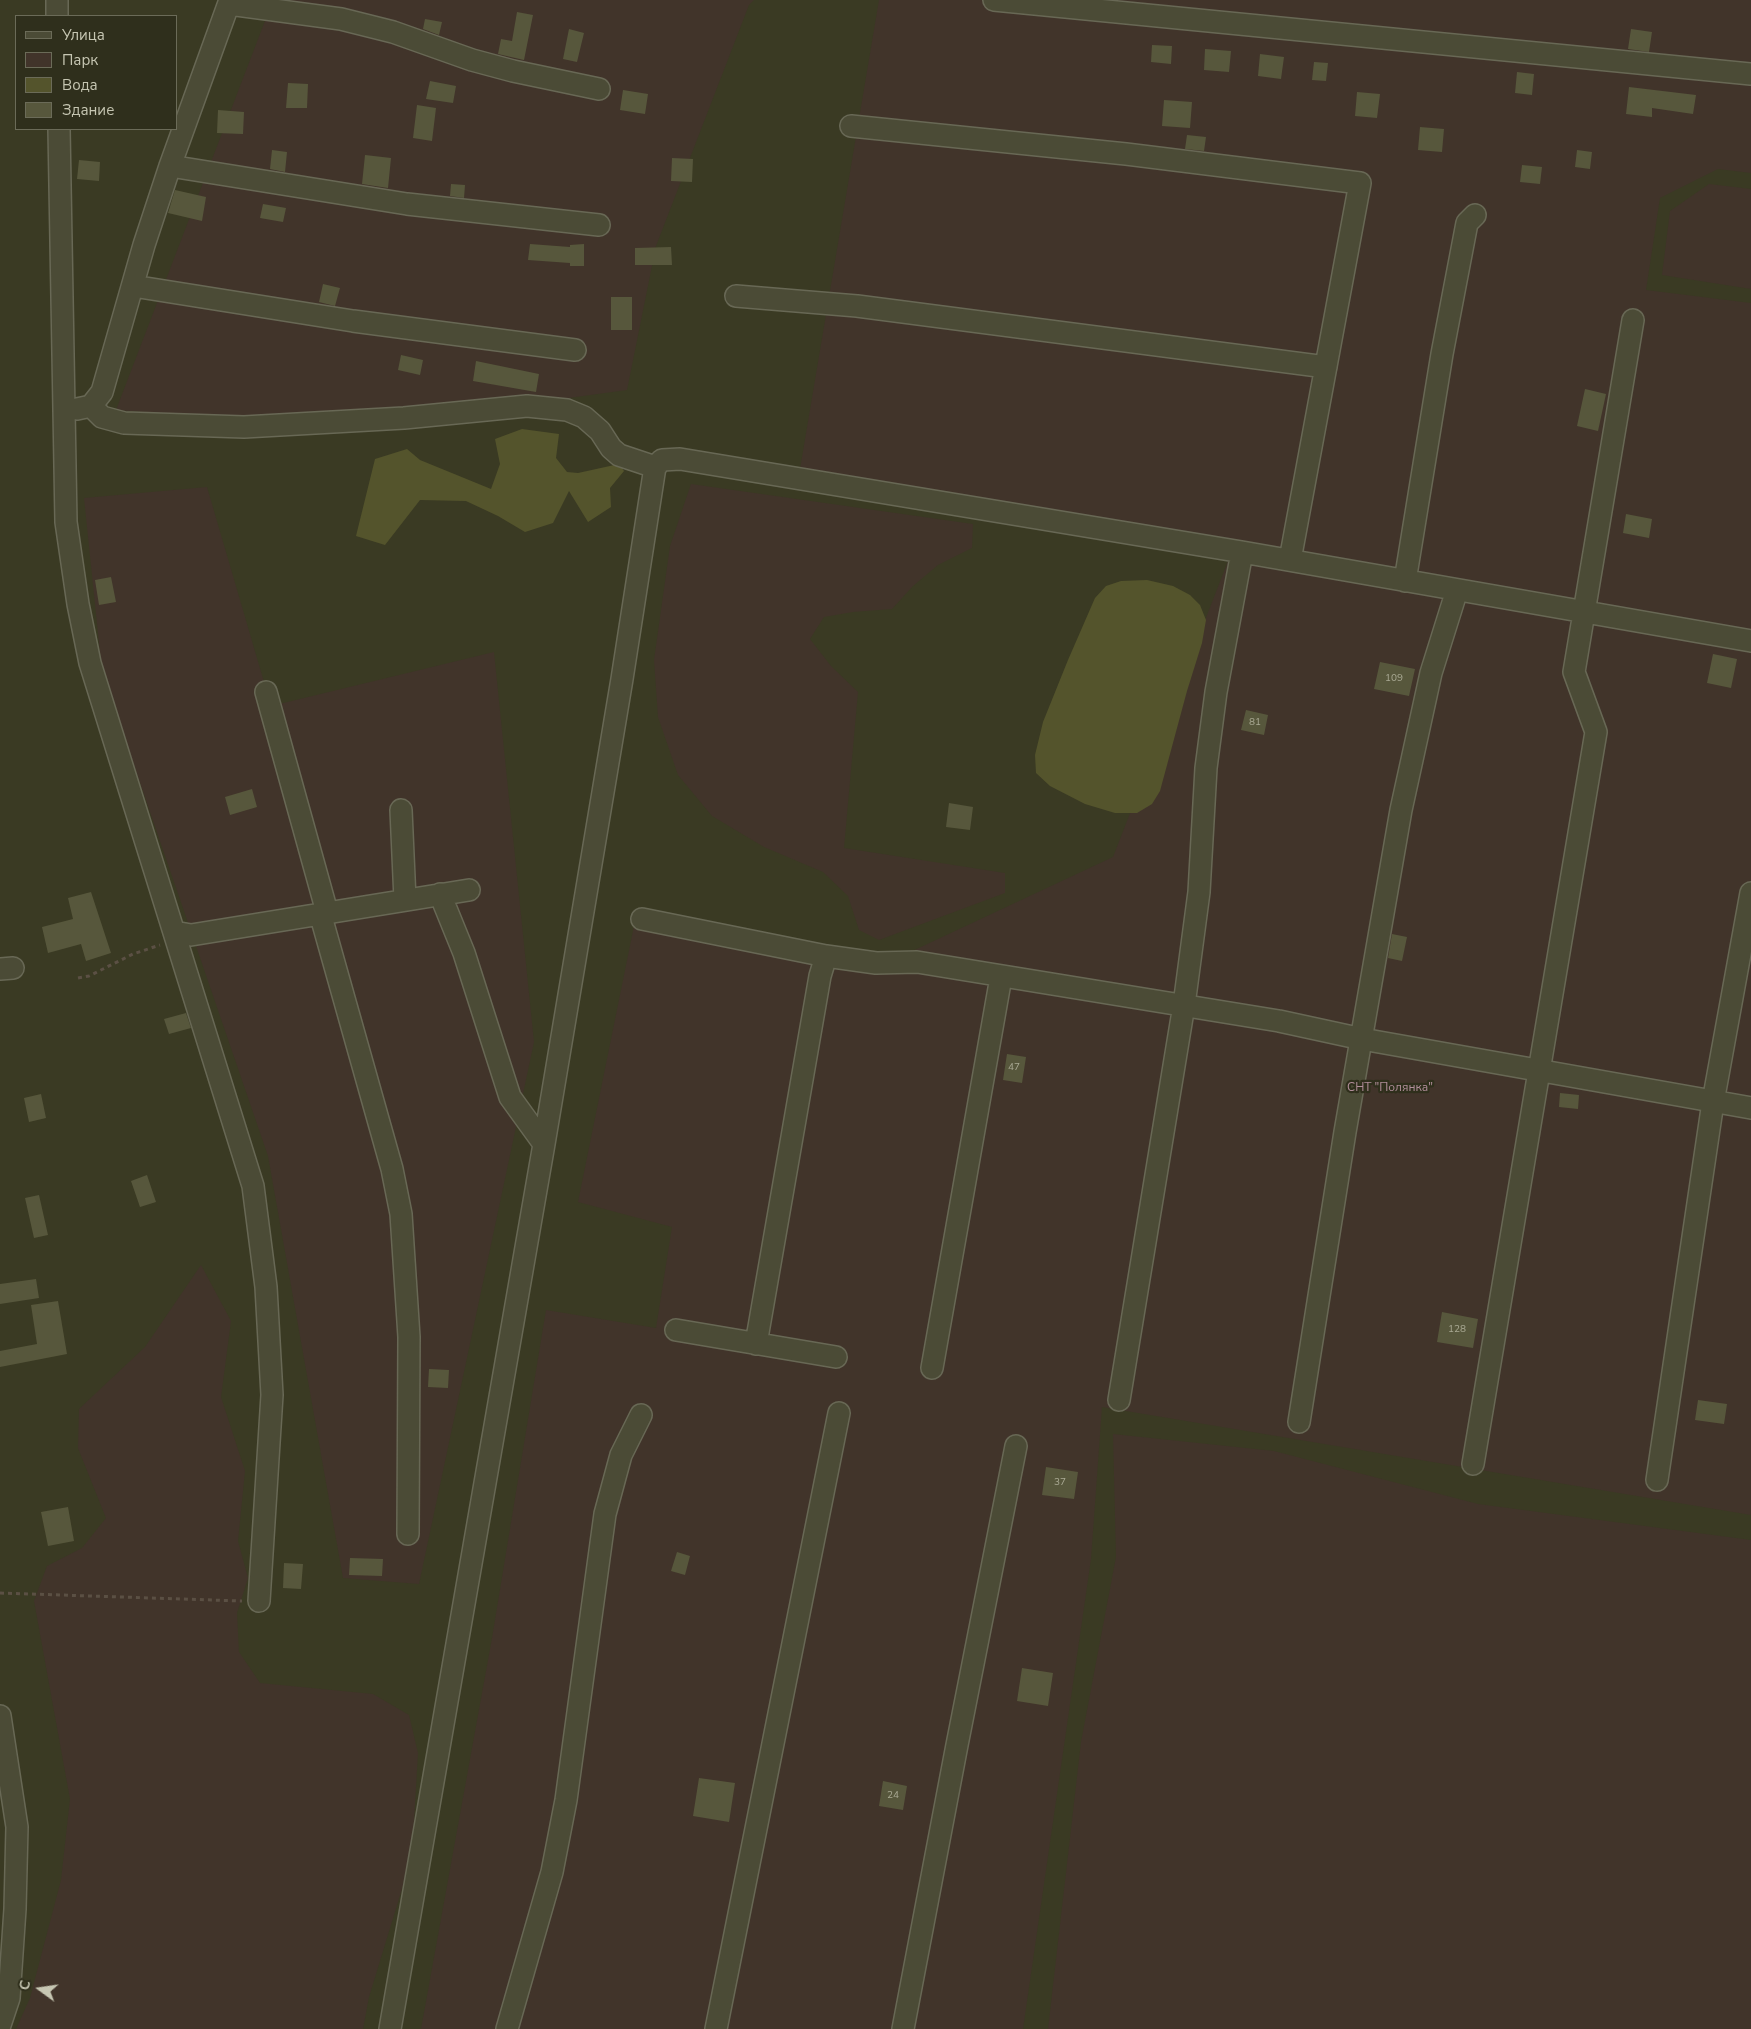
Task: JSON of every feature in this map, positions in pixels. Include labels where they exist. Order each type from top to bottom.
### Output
[{"type":"street","points":[[57,0],[57,15]]},
{"type":"street","points":[[994,0],[1751,74]]},
{"type":"street","points":[[65,411],[91,406],[102,392],[170,166],[229,2],[341,19],[393,32],[472,60],[513,71],[599,89]]},
{"type":"street","points":[[851,126],[1126,154],[1360,183],[1290,560]]},
{"type":"street","points":[[58,130],[66,522],[78,604],[90,663],[253,1186],[266,1286],[272,1395],[259,1601]]},
{"type":"street","points":[[170,166],[407,204],[599,225]]},
{"type":"street","points":[[1405,581],[1442,354],[1467,223],[1474,215]]},
{"type":"street","points":[[133,286],[353,321],[575,350]]},
{"type":"street","points":[[736,296],[858,306],[1326,367]]},
{"type":"street","points":[[1473,1464],[1596,732],[1574,672],[1633,320]]},
{"type":"street","points":[[91,406],[102,417],[124,423],[244,427],[404,418],[527,406],[567,410],[584,418],[600,431],[611,448],[619,455],[655,467]]},
{"type":"street","points":[[390,2029],[544,1144],[622,680],[655,467],[662,460],[680,459],[1290,560],[1751,641]]},
{"type":"street","points":[[1119,1400],[1184,1005],[1199,892],[1206,768],[1216,692],[1242,552]]},
{"type":"street","points":[[1299,1422],[1401,810],[1431,674],[1457,590]]},
{"type":"street","points":[[266,692],[392,1169],[401,1214],[409,1337],[408,1534]]},
{"type":"street","points":[[401,810],[405,900]]},
{"type":"street","points":[[175,935],[191,935],[323,912],[469,890]]},
{"type":"street","points":[[1656,1480],[1714,1102],[1751,893]]},
{"type":"street","points":[[440,894],[464,953],[510,1097],[544,1144]]},
{"type":"street","points":[[642,919],[826,956],[876,964],[917,962],[1184,1005],[1199,1010],[1279,1021],[1362,1039],[1751,1108]]},
{"type":"street","points":[[756,1344],[820,976],[826,956]]},
{"type":"street","points":[[932,1368],[1001,977]]},
{"type":"street","points":[[676,1330],[836,1358]]},
{"type":"street","points":[[716,2029],[839,1413]]},
{"type":"street","points":[[506,2029],[552,1872],[566,1800],[605,1514],[621,1455],[641,1414]]},
{"type":"street","points":[[903,2029],[956,1745],[1016,1446]]},
{"type":"street","points":[[0,1716],[17,1827],[15,1909],[9,1998],[0,2025]]},
{"type":"path","points":[[78,978],[89,976],[133,954],[171,941],[175,935]]},
{"type":"path","points":[[0,1593],[259,1601]]},
{"type":"green space","points":[[273,0],[754,0],[749,5],[656,246],[627,390],[357,427],[116,410]]},
{"type":"green space","name":"СНТ \"Полянка\"","points":[[879,0],[1751,0],[1751,173],[1718,169],[1660,198],[1646,290],[1751,303],[1751,1515],[1102,1407],[1091,1559],[1023,2029],[421,2029],[492,1638],[546,1310],[656,1328],[672,1227],[578,1202],[637,911],[874,969],[1113,857],[1228,561],[800,469]]},
{"type":"green space","points":[[1709,184],[1751,189],[1751,289],[1662,275],[1670,211]]},
{"type":"green space","points":[[691,484],[973,524],[972,548],[938,565],[913,586],[892,609],[853,612],[824,617],[810,639],[831,666],[858,692],[844,848],[1005,873],[1005,893],[879,940],[859,930],[848,896],[823,872],[764,847],[712,816],[678,775],[658,717],[654,660],[670,546]]},
{"type":"green space","points":[[207,487],[271,706],[494,652],[534,1042],[419,1584],[343,1578],[268,1156],[102,672],[84,498]]},
{"type":"green space","points":[[201,1265],[231,1321],[221,1397],[245,1471],[238,1541],[248,1578],[237,1613],[239,1652],[260,1683],[373,1694],[409,1715],[418,1753],[412,1856],[369,1997],[363,2029],[16,2029],[30,1998],[61,1880],[70,1799],[34,1601],[47,1566],[82,1548],[106,1518],[78,1448],[79,1409],[145,1347]]},
{"type":"green space","points":[[1113,1434],[1274,1451],[1478,1504],[1751,1540],[1751,2029],[1048,2029],[1081,1742],[1116,1557]]},
{"type":"water","points":[[522,429],[559,434],[556,458],[567,472],[578,473],[619,464],[624,471],[610,488],[611,507],[588,522],[569,491],[553,523],[525,532],[498,516],[466,501],[420,500],[385,545],[356,536],[375,459],[407,449],[420,460],[491,489],[500,464],[495,439]]},
{"type":"water","points":[[1147,580],[1173,586],[1190,595],[1200,605],[1206,620],[1202,643],[1160,791],[1152,804],[1137,813],[1115,813],[1085,804],[1050,786],[1036,773],[1035,755],[1043,722],[1095,598],[1106,586],[1121,581]]},
{"type":"building","points":[[517,12],[533,15],[524,60],[498,54],[501,39],[512,41]]},
{"type":"building","points":[[425,19],[442,22],[439,35],[423,29]]},
{"type":"building","points":[[569,29],[584,33],[577,62],[563,59]]},
{"type":"building","points":[[1631,29],[1652,32],[1649,52],[1628,49]]},
{"type":"building","points":[[1152,45],[1172,46],[1171,64],[1151,62]]},
{"type":"building","points":[[1205,49],[1231,51],[1229,72],[1204,70]]},
{"type":"building","points":[[1260,54],[1284,57],[1281,79],[1258,76]]},
{"type":"building","points":[[1314,62],[1328,63],[1326,81],[1312,80]]},
{"type":"building","points":[[1517,72],[1534,74],[1532,95],[1515,93]]},
{"type":"building","points":[[430,81],[456,86],[453,103],[426,99]]},
{"type":"building","points":[[288,83],[308,84],[307,108],[286,108]]},
{"type":"building","points":[[1629,87],[1696,95],[1693,114],[1652,108],[1652,117],[1626,114]]},
{"type":"building","points":[[623,90],[648,94],[645,114],[620,110]]},
{"type":"building","points":[[1357,92],[1380,94],[1377,118],[1355,116]]},
{"type":"building","points":[[1164,100],[1192,102],[1190,128],[1162,126]]},
{"type":"building","points":[[417,105],[436,108],[432,141],[413,138]]},
{"type":"building","points":[[218,110],[244,112],[243,134],[217,133]]},
{"type":"building","points":[[1420,127],[1444,129],[1442,152],[1418,150]]},
{"type":"building","points":[[1187,135],[1206,137],[1204,151],[1185,149]]},
{"type":"building","points":[[272,150],[287,152],[285,172],[270,169]]},
{"type":"building","points":[[1577,150],[1592,152],[1590,169],[1575,167]]},
{"type":"building","points":[[365,155],[391,158],[388,188],[362,184]]},
{"type":"building","points":[[672,158],[693,159],[692,182],[671,181]]},
{"type":"building","points":[[79,160],[100,162],[99,181],[77,179]]},
{"type":"building","points":[[1522,165],[1542,167],[1540,184],[1520,182]]},
{"type":"building","points":[[451,184],[465,185],[464,198],[450,196]]},
{"type":"building","points":[[175,190],[206,197],[202,221],[168,213]]},
{"type":"building","points":[[263,204],[286,208],[283,222],[260,218]]},
{"type":"building","points":[[530,244],[570,247],[570,245],[584,244],[584,266],[528,260]]},
{"type":"building","points":[[671,247],[672,265],[635,265],[635,248]]},
{"type":"building","points":[[323,284],[340,288],[335,306],[319,302]]},
{"type":"building","points":[[611,297],[632,297],[632,330],[611,330]]},
{"type":"building","points":[[401,355],[423,360],[420,375],[398,370]]},
{"type":"building","points":[[476,361],[539,374],[536,392],[473,381]]},
{"type":"building","points":[[1585,389],[1606,394],[1598,431],[1577,426]]},
{"type":"building","points":[[1626,514],[1652,519],[1649,538],[1623,533]]},
{"type":"building","points":[[111,577],[116,602],[99,605],[95,580]]},
{"type":"building","points":[[1713,654],[1737,659],[1731,688],[1707,683]]},
{"type":"building","points":[[1380,662],[1415,669],[1409,696],[1374,689]]},
{"type":"building","points":[[1246,710],[1268,715],[1264,735],[1241,730]]},
{"type":"building","points":[[252,789],[257,807],[230,815],[225,797]]},
{"type":"building","points":[[949,803],[973,807],[970,830],[946,827]]},
{"type":"building","points":[[91,892],[111,953],[86,961],[81,944],[48,953],[42,927],[73,919],[68,898]]},
{"type":"building","points":[[1392,934],[1407,937],[1402,961],[1388,958]]},
{"type":"building","points":[[186,1013],[191,1028],[169,1034],[164,1019]]},
{"type":"building","points":[[1007,1054],[1026,1057],[1022,1083],[1003,1080]]},
{"type":"building","points":[[1560,1093],[1579,1095],[1578,1109],[1559,1107]]},
{"type":"building","points":[[41,1094],[46,1118],[29,1122],[24,1098]]},
{"type":"building","points":[[147,1175],[156,1202],[140,1207],[131,1181]]},
{"type":"building","points":[[39,1195],[48,1235],[34,1238],[25,1198]]},
{"type":"building","points":[[36,1279],[39,1298],[0,1304],[0,1284]]},
{"type":"building","points":[[58,1301],[67,1354],[0,1367],[0,1351],[37,1344],[31,1305]]},
{"type":"building","points":[[1442,1312],[1478,1319],[1473,1348],[1437,1342]]},
{"type":"building","points":[[429,1369],[449,1370],[448,1388],[428,1387]]},
{"type":"building","points":[[1698,1400],[1727,1404],[1724,1424],[1695,1420]]},
{"type":"building","points":[[1046,1467],[1078,1472],[1074,1499],[1042,1495]]},
{"type":"building","points":[[68,1507],[74,1541],[48,1546],[41,1512]]},
{"type":"building","points":[[677,1552],[690,1556],[685,1575],[671,1571]]},
{"type":"building","points":[[350,1558],[383,1559],[382,1576],[349,1575]]},
{"type":"building","points":[[284,1563],[303,1564],[301,1589],[283,1588]]},
{"type":"building","points":[[1022,1668],[1053,1673],[1048,1706],[1017,1701]]},
{"type":"building","points":[[699,1778],[735,1783],[729,1822],[693,1816]]},
{"type":"building","points":[[883,1781],[907,1786],[903,1810],[879,1806]]}]
